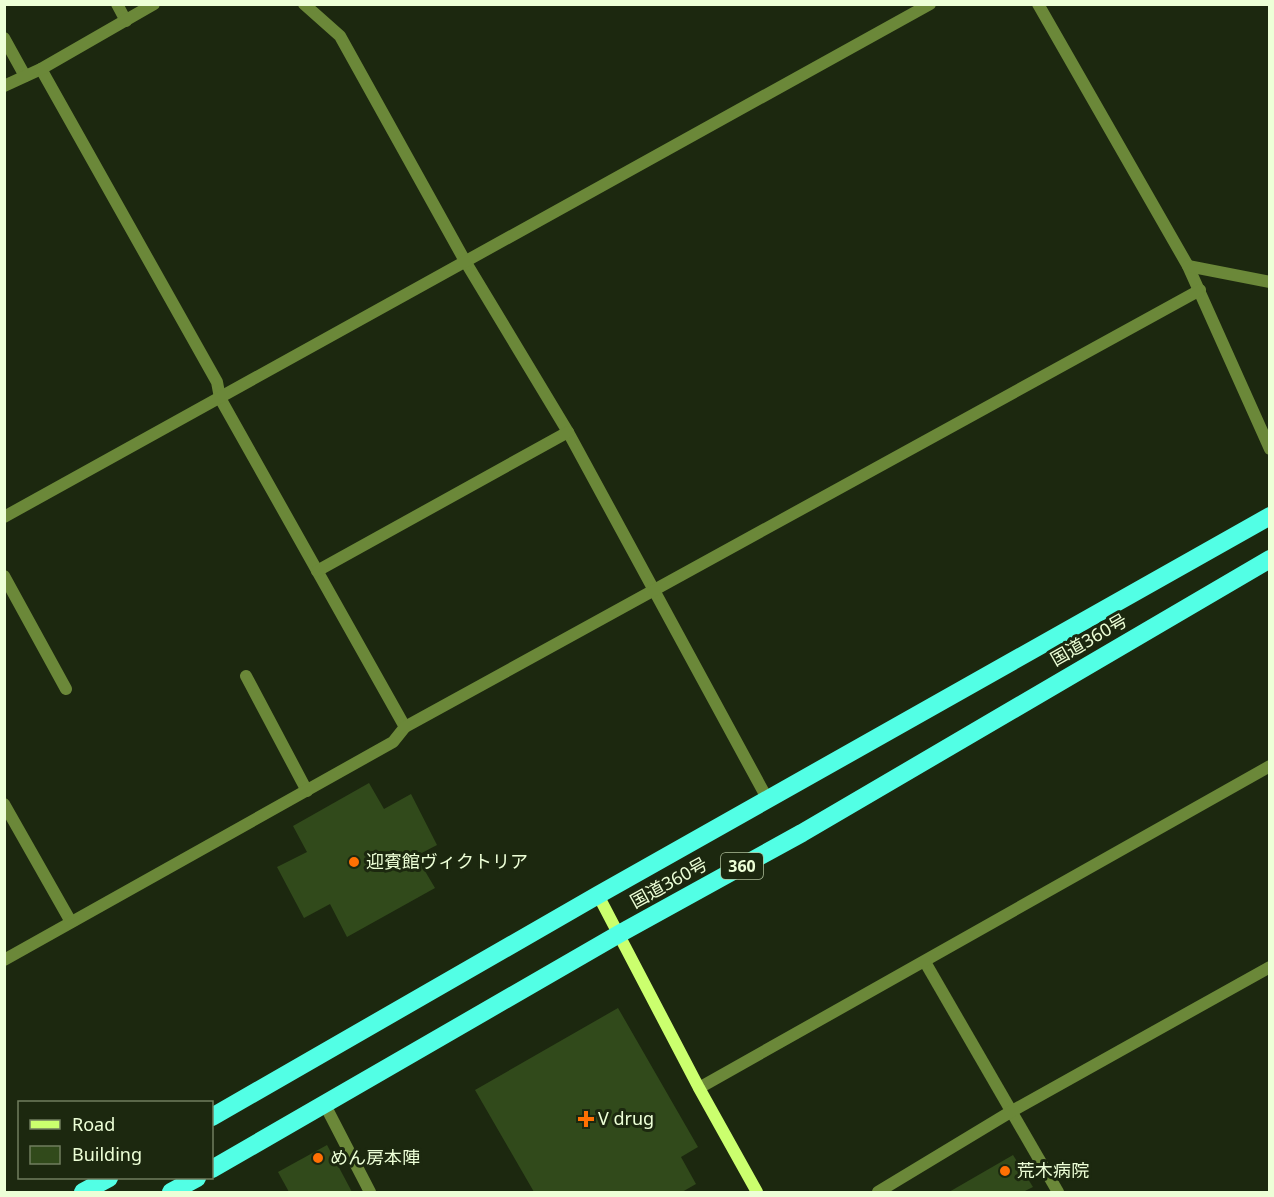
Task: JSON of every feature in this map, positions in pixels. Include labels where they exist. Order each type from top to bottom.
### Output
[{"type":"highway","name":"国道360号","points":[[213,1116],[598,895],[1269,516]]},
{"type":"highway","name":"国道360号","points":[[213,1168],[620,934],[802,833],[1269,559]]},
{"type":"highway","points":[[83,1192],[107,1179]]},
{"type":"highway","points":[[171,1192],[195,1179]]},
{"type":"street","points":[[117,4],[126,21]]},
{"type":"street","points":[[4,86],[41,69],[154,4]]},
{"type":"street","points":[[304,4],[339,36],[465,261],[568,432],[768,800]]},
{"type":"street","points":[[4,518],[930,4]]},
{"type":"street","points":[[1038,4],[1188,266],[1269,449]]},
{"type":"street","points":[[4,38],[25,76]]},
{"type":"street","points":[[41,69],[218,382],[220,398],[405,727]]},
{"type":"street","points":[[1188,266],[1269,282]]},
{"type":"street","points":[[1255,279],[1269,271]]},
{"type":"street","points":[[4,960],[393,742],[405,727],[1200,290]]},
{"type":"street","points":[[317,571],[568,432]]},
{"type":"street","points":[[4,576],[66,689]]},
{"type":"street","points":[[246,676],[307,791]]},
{"type":"street","points":[[699,1089],[1269,766]]},
{"type":"street","points":[[4,804],[71,922]]},
{"type":"street","points":[[598,895],[699,1089],[757,1192]]},
{"type":"street","points":[[926,962],[1058,1192]]},
{"type":"street","points":[[878,1192],[1012,1112],[1269,968]]},
{"type":"street","points":[[326,1105],[370,1192]]},
{"type":"building","name":"迎賓館ヴィクトリア","points":[[369,783],[384,809],[411,794],[437,845],[416,856],[435,888],[347,937],[330,904],[304,918],[277,867],[307,852],[293,826]]},
{"type":"building","name":"V drug","points":[[618,1008],[698,1147],[681,1157],[696,1184],[682,1192],[534,1192],[475,1090]]},
{"type":"building","name":"めん房本陣","points":[[327,1145],[352,1192],[289,1192],[278,1172]]},
{"type":"building","name":"荒木病院","points":[[1013,1155],[1033,1187],[1023,1192],[949,1192]]},
{"type":"place","name":"迎賓館ヴィクトリア","points":[[354,862]]},
{"type":"place","name":"V drug","points":[[586,1119]]},
{"type":"place","name":"めん房本陣","points":[[318,1158]]},
{"type":"place","name":"荒木病院","points":[[1005,1171]]}]
